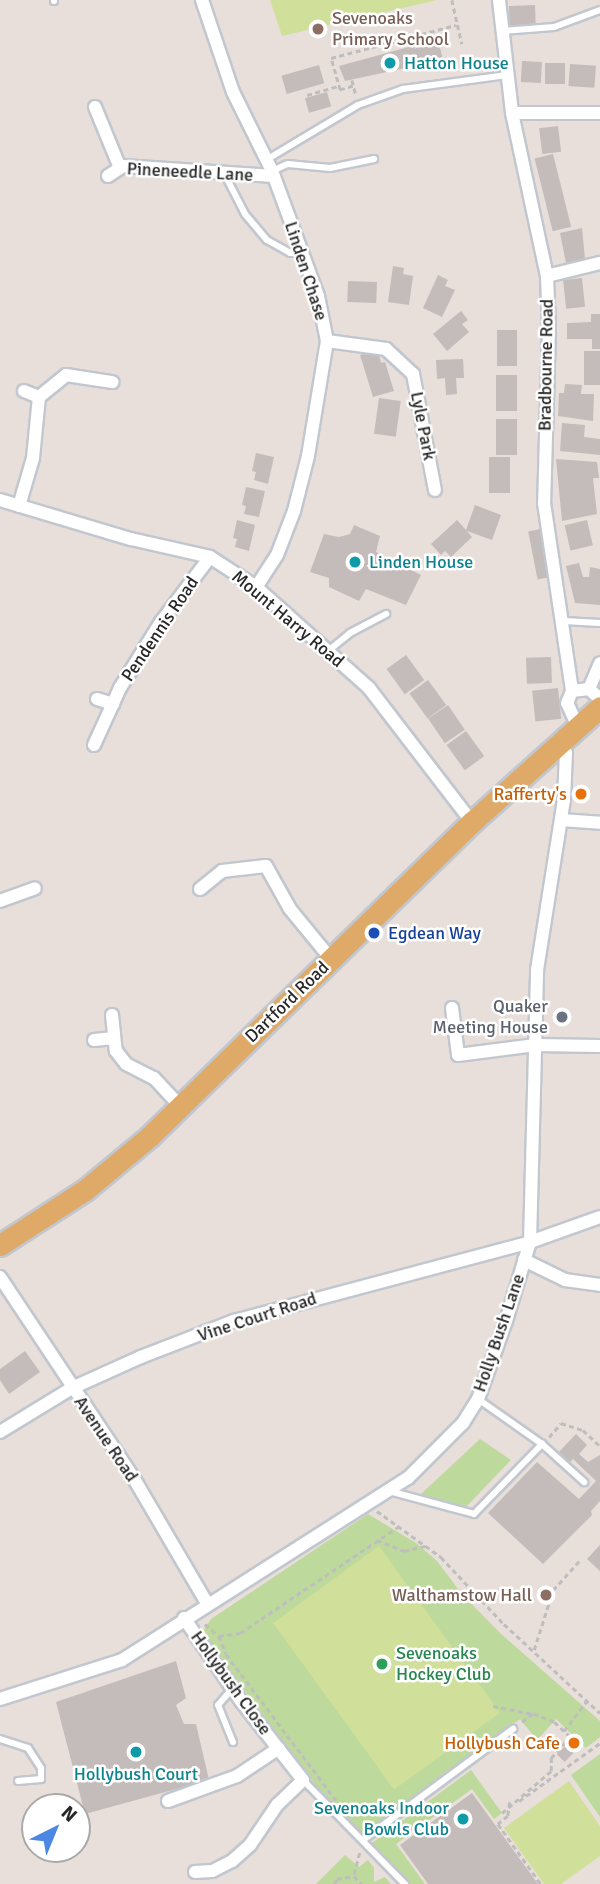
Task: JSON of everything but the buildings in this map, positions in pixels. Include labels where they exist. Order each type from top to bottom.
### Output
[{"type":"main road","name":"Dartford Road","points":[[0,1245],[113,1169],[472,822],[560,742],[577,725],[594,698]]},
{"type":"street","name":"Linden Chase","points":[[202,0],[233,92],[271,169],[303,253],[318,296],[327,341],[308,456],[294,511],[277,555],[256,587]]},
{"type":"street","name":"Bradbourne Road","points":[[499,0],[512,113],[547,276],[550,328],[544,503],[564,621],[566,666],[572,691],[567,703],[577,725]]},
{"type":"street","points":[[95,107],[120,167]]},
{"type":"street","points":[[512,113],[600,113]]},
{"type":"street","name":"Pineneedle Lane","points":[[108,176],[120,167],[224,173],[271,169]]},
{"type":"street","points":[[547,276],[600,264]]},
{"type":"street","name":"Lyle Park","points":[[327,341],[386,349],[414,374],[435,490]]},
{"type":"street","points":[[19,506],[33,458],[39,397],[66,374],[113,382]]},
{"type":"street","points":[[24,391],[39,397]]},
{"type":"street","name":"Mount Harry Road","points":[[0,500],[131,539],[210,557],[256,587],[369,688],[472,822]]},
{"type":"street","name":"Pendennis Road","points":[[94,745],[120,688],[162,622],[210,557]]},
{"type":"street","points":[[594,698],[600,663]]},
{"type":"street","points":[[572,691],[600,699]]},
{"type":"street","points":[[97,699],[113,704]]},
{"type":"street","name":"Holly Bush Lane","points":[[0,1699],[122,1660],[207,1603],[408,1478],[463,1423],[478,1399],[530,1242],[537,970],[561,820],[566,753],[560,742]]},
{"type":"street","points":[[561,820],[600,822]]},
{"type":"street","points":[[200,889],[222,871],[266,866],[290,909],[331,959]]},
{"type":"street","points":[[0,901],[35,888]]},
{"type":"street","points":[[452,1008],[458,1055],[536,1045],[600,1046]]},
{"type":"street","points":[[113,1015],[116,1051],[126,1064],[154,1077],[180,1106]]},
{"type":"street","points":[[94,1040],[114,1038]]},
{"type":"street","name":"Vine Court Road","points":[[0,1432],[72,1388],[141,1357],[234,1321],[530,1242],[600,1217]]},
{"type":"street","points":[[524,1260],[565,1280],[600,1285]]},
{"type":"street","name":"Avenue Road","points":[[0,1277],[133,1477],[207,1603]]},
{"type":"street","name":"Hollybush Close","points":[[189,1615],[232,1689],[303,1780]]},
{"type":"street","name":"Hollybush Close","points":[[168,1801],[237,1776],[279,1748]]},
{"type":"street","points":[[195,1872],[212,1871],[232,1861],[250,1845],[276,1805],[303,1780]]},
{"type":"lane","points":[[502,31],[554,27],[600,10]]},
{"type":"lane","points":[[271,169],[358,105],[403,89],[444,86],[507,75]]},
{"type":"lane","points":[[271,169],[288,164],[330,168],[374,159]]},
{"type":"lane","points":[[224,173],[245,214],[267,240],[290,253],[303,253]]},
{"type":"lane","points":[[328,651],[350,633],[386,614]]},
{"type":"lane","points":[[564,621],[600,623]]},
{"type":"lane","points":[[478,1399],[542,1444],[584,1482]]},
{"type":"lane","points":[[388,1490],[474,1514],[542,1444]]},
{"type":"lane","points":[[218,1705],[232,1689]]},
{"type":"lane","points":[[210,1699],[218,1705],[233,1742]]},
{"type":"lane","points":[[363,1840],[513,1729]]},
{"type":"lane","points":[[0,1739],[27,1748],[41,1768],[41,1779],[18,1781]]},
{"type":"lane","points":[[303,1780],[405,1884]]},
{"type":"path","points":[[452,0],[462,44]]},
{"type":"path","points":[[353,86],[340,90],[331,58],[456,25]]},
{"type":"path","points":[[352,80],[358,105]]},
{"type":"path","points":[[307,95],[339,86]]},
{"type":"path","points":[[542,1444],[561,1423],[583,1430],[600,1446]]},
{"type":"path","points":[[366,1503],[426,1546],[600,1713]]},
{"type":"path","points":[[219,1636],[240,1633],[399,1525]]},
{"type":"path","points":[[377,1540],[404,1551],[426,1546]]},
{"type":"path","points":[[533,1651],[553,1590],[581,1559]]},
{"type":"path","points":[[189,1615],[219,1636],[226,1654],[337,1798],[332,1810]]},
{"type":"path","points":[[564,1731],[587,1699]]},
{"type":"path","points":[[494,1706],[533,1714],[554,1722],[569,1737],[551,1758],[551,1771],[502,1813]]},
{"type":"path","points":[[513,1729],[533,1714]]},
{"type":"path","points":[[509,1807],[600,1743]]},
{"type":"path","points":[[510,1802],[508,1816],[498,1824],[541,1884]]},
{"type":"path","points":[[354,1876],[363,1840]]},
{"type":"path","points":[[334,1884],[337,1879],[354,1876]]},
{"type":"path","points":[[354,1876],[362,1884]]},
{"type":"green space","points":[[270,0],[437,0],[282,36]]},
{"type":"green space","points":[[480,1439],[511,1460],[465,1508],[421,1494]]},
{"type":"green space","points":[[368,1514],[416,1543],[437,1561],[461,1593],[499,1632],[600,1721],[600,1737],[586,1748],[556,1719],[537,1740],[520,1719],[363,1835],[328,1802],[205,1637],[204,1629],[211,1619]]},
{"type":"green space","name":"Sevenoaks Hockey Club","points":[[379,1546],[500,1713],[394,1790],[273,1623]]},
{"type":"green space","points":[[600,1754],[600,1817],[571,1775]]},
{"type":"green space","points":[[471,1770],[502,1813],[494,1819],[472,1789],[396,1844],[425,1884],[410,1884],[372,1843]]},
{"type":"green space","points":[[569,1781],[600,1826],[600,1856],[561,1884],[544,1884],[504,1828]]},
{"type":"green space","points":[[345,1855],[359,1867],[368,1860],[374,1868],[374,1882],[385,1877],[391,1884],[316,1884]]},
{"type":"place","name":"Sevenoaks Primary School","points":[[318,29]]},
{"type":"place","name":"Hatton House","points":[[390,63]]},
{"type":"place","name":"Linden House","points":[[355,562]]},
{"type":"place","name":"Rafferty's","points":[[581,794]]},
{"type":"place","name":"Egdean Way","points":[[374,933]]},
{"type":"place","name":"Quaker Meeting House","points":[[562,1017]]},
{"type":"place","name":"Walthamstow Hall","points":[[546,1595]]},
{"type":"place","name":"Sevenoaks Hockey Club","points":[[382,1664]]},
{"type":"place","name":"Hollybush Cafe","points":[[574,1743]]},
{"type":"place","name":"Hollybush Court","points":[[136,1752]]},
{"type":"place","name":"Sevenoaks Indoor Bowls Club","points":[[463,1819]]}]
